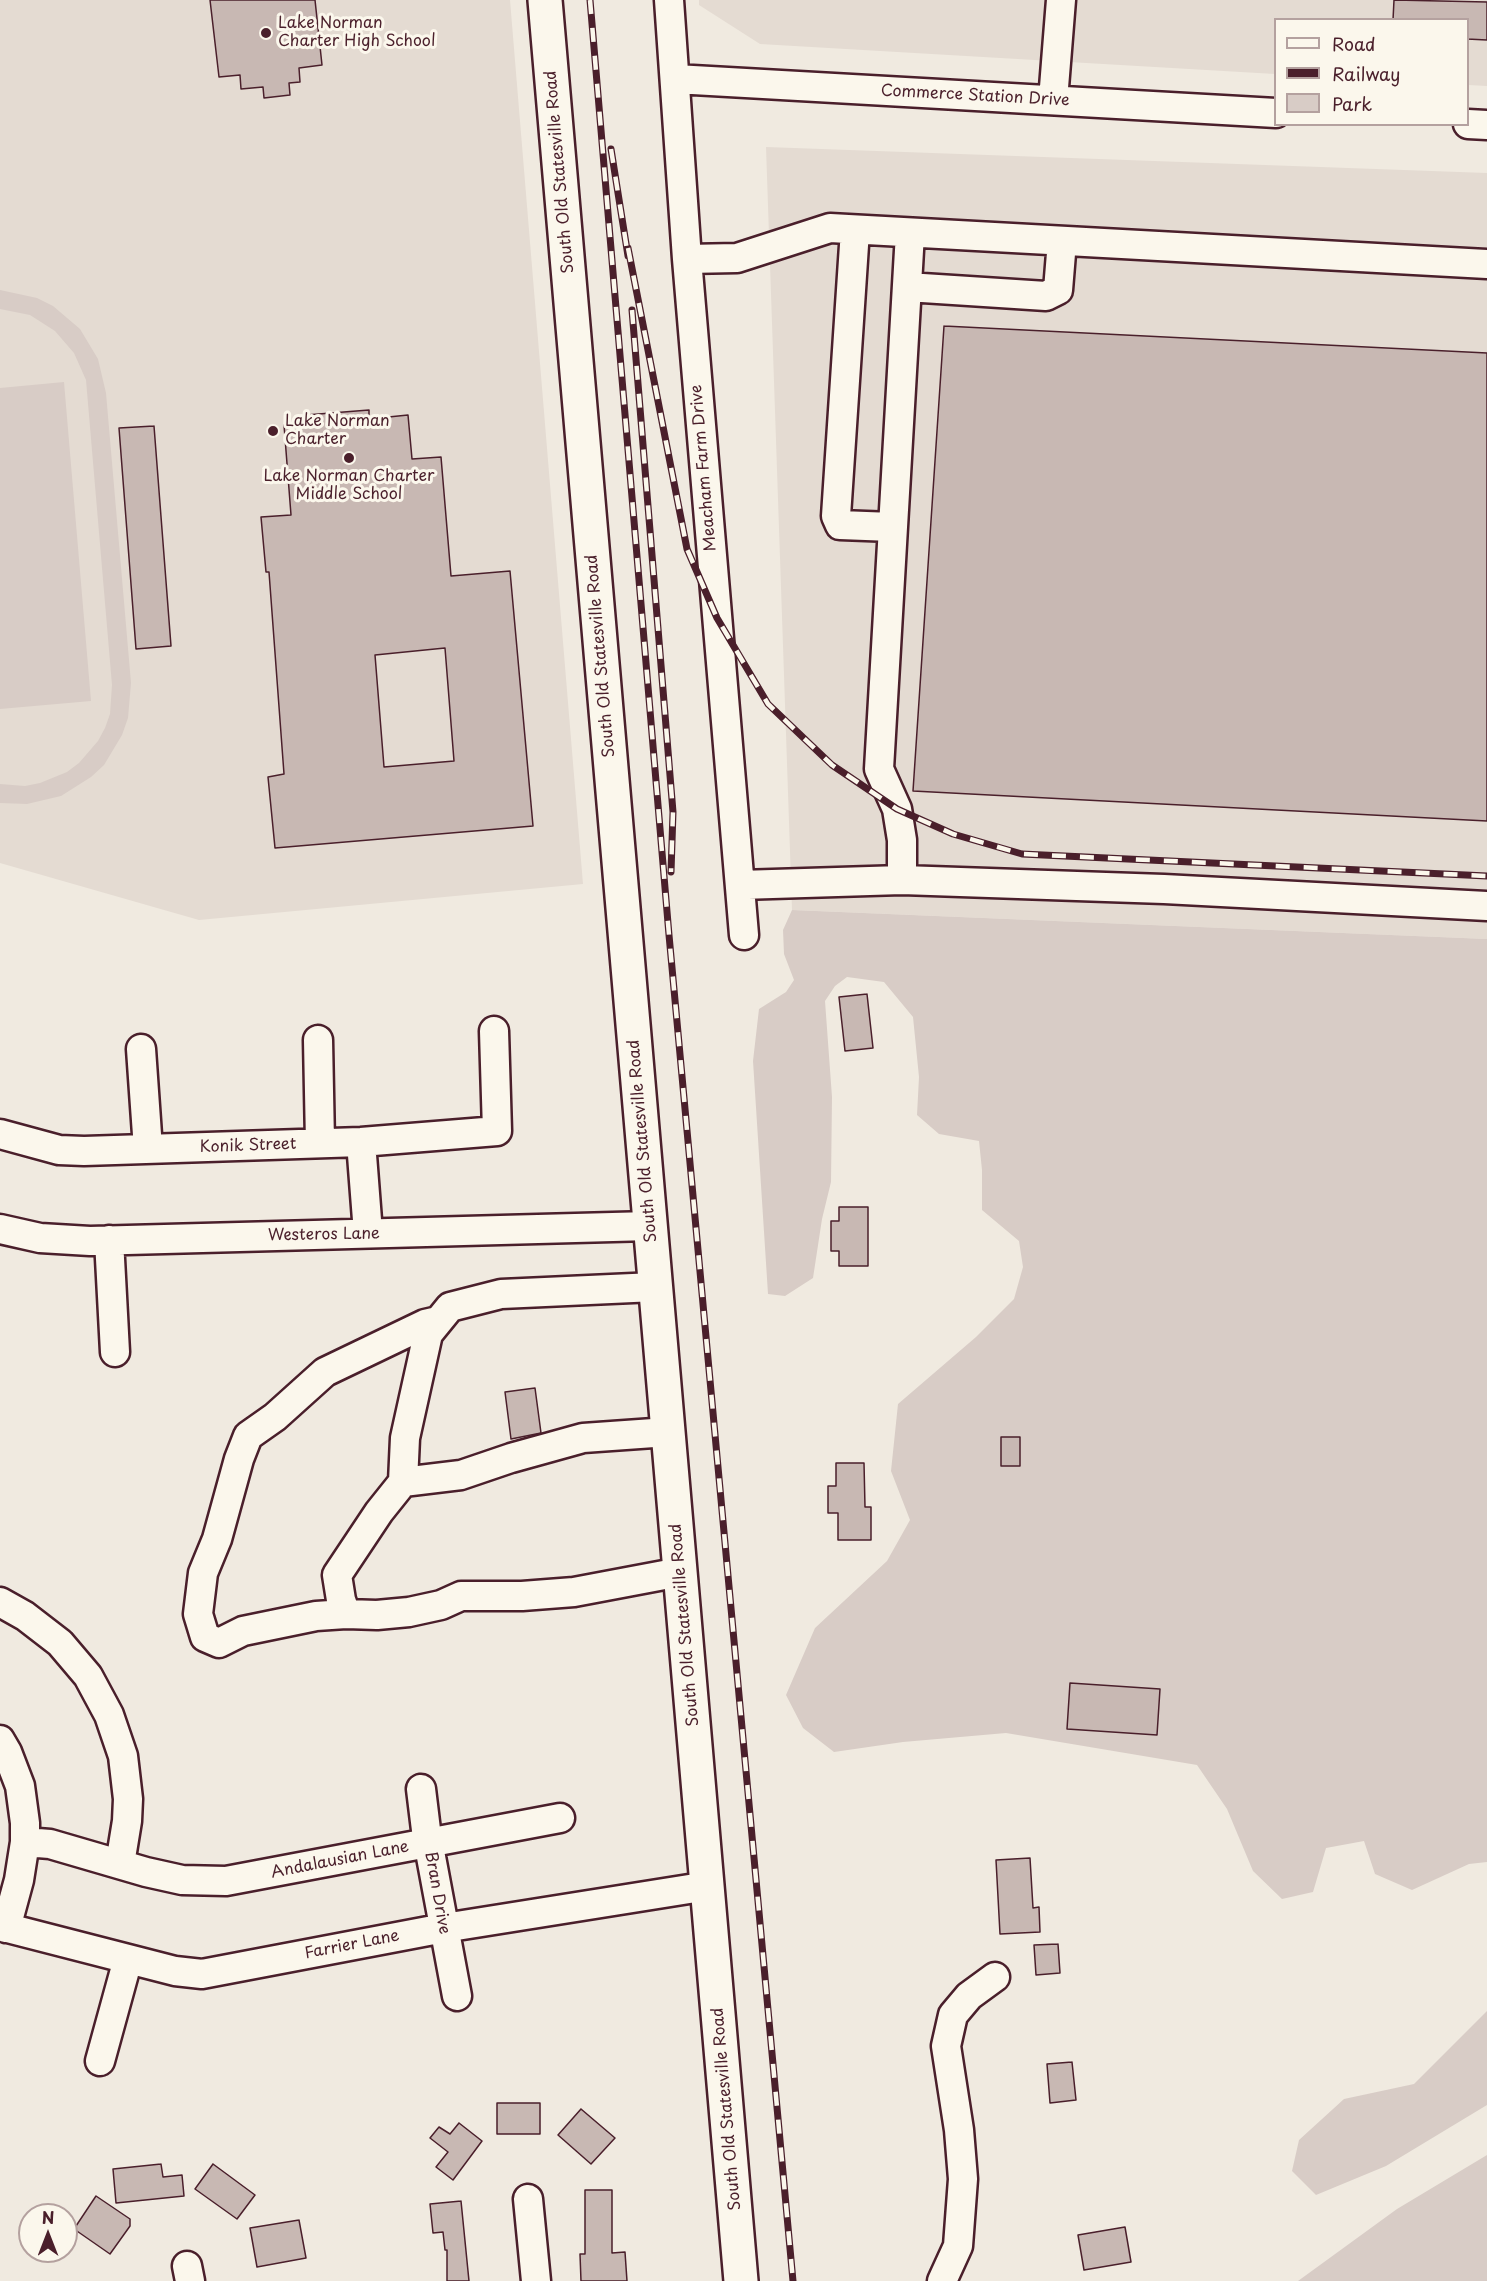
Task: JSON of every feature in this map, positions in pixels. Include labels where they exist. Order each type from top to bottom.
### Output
[{"type":"main road","name":"South Old Statesville Road","points":[[545,0],[741,2281]]},
{"type":"street","name":"Meacham Farm Drive","points":[[669,0],[687,259],[744,935]]},
{"type":"street","points":[[1053,100],[1061,0]]},
{"type":"street","name":"Commerce Station Drive","points":[[675,79],[1274,113]]},
{"type":"street","points":[[1469,124],[1487,125]]},
{"type":"street","points":[[687,259],[737,258],[830,228],[1487,264]]},
{"type":"street","points":[[855,230],[836,516],[840,525],[892,527]]},
{"type":"street","points":[[902,880],[902,840],[897,808],[879,769],[910,233]]},
{"type":"street","points":[[907,287],[1046,296],[1058,290],[1062,241]]},
{"type":"street","points":[[740,885],[902,880],[1164,889],[1487,906]]},
{"type":"street","name":"Konik Street","points":[[0,1134],[59,1150],[362,1142],[497,1131],[494,1031]]},
{"type":"street","points":[[318,1040],[320,1143]]},
{"type":"street","points":[[141,1049],[148,1149]]},
{"type":"street","points":[[362,1142],[368,1233]]},
{"type":"street","name":"Westeros Lane","points":[[0,1229],[57,1240],[109,1240],[650,1226]]},
{"type":"street","points":[[109,1240],[115,1352]]},
{"type":"street","points":[[346,1614],[337,1575],[402,1482],[405,1438],[428,1334],[450,1306],[501,1294],[655,1287]]},
{"type":"street","points":[[438,1321],[425,1324],[326,1372],[275,1417],[248,1436],[239,1458],[217,1539],[203,1573],[198,1614],[206,1637],[219,1643],[243,1630],[316,1616],[409,1612],[441,1605],[461,1596],[522,1596],[574,1592],[680,1572]]},
{"type":"street","points":[[402,1482],[461,1475],[583,1438],[668,1432]]},
{"type":"street","points":[[0,1602],[25,1616],[60,1643],[88,1677],[109,1715],[123,1756],[128,1799],[120,1864]]},
{"type":"street","points":[[0,1740],[20,1786],[24,1805],[25,1842],[19,1880],[3,1927]]},
{"type":"street","name":"Bran Drive","points":[[421,1789],[428,1843],[457,1996]]},
{"type":"street","name":"Andalausian Lane","points":[[25,1842],[50,1844],[182,1880],[226,1881],[560,1818]]},
{"type":"street","name":"Farrier Lane","points":[[3,1927],[175,1971],[202,1974],[444,1928],[708,1886]]},
{"type":"street","points":[[100,2061],[128,1959]]},
{"type":"street","points":[[942,2281],[958,2246],[963,2179],[959,2130],[946,2046],[953,2015],[969,1996],[995,1977]]},
{"type":"street","points":[[528,2199],[536,2281]]},
{"type":"shaded area","name":"Lake Norman Charter","points":[[0,0],[510,0],[583,884],[199,920],[0,863]]},
{"type":"shaded area","points":[[699,0],[1487,0],[1487,86],[1469,85],[1469,18],[1274,18],[1274,74],[760,44],[699,5]]},
{"type":"shaded area","points":[[766,147],[1487,173],[1487,939],[792,910]]},
{"type":"green space","points":[[0,290],[37,298],[53,306],[80,329],[98,359],[106,393],[131,683],[128,718],[122,735],[104,765],[91,777],[61,796],[27,804],[0,803],[0,784],[25,786],[40,783],[67,772],[79,763],[98,741],[105,728],[110,714],[112,685],[86,380],[74,353],[55,331],[30,315],[0,309]]},
{"type":"green space","points":[[64,382],[91,701],[0,709],[0,388]]},
{"type":"green space","points":[[792,910],[1487,939],[1487,1862],[1469,1864],[1412,1890],[1375,1874],[1364,1841],[1326,1848],[1313,1892],[1282,1899],[1253,1871],[1227,1809],[1197,1765],[1006,1733],[903,1742],[834,1752],[803,1728],[786,1695],[815,1628],[887,1561],[910,1520],[891,1471],[898,1404],[976,1337],[1014,1299],[1023,1267],[1019,1241],[982,1210],[979,1141],[939,1134],[917,1115],[919,1077],[913,1017],[884,982],[847,977],[835,986],[825,1001],[832,1097],[831,1182],[822,1219],[813,1278],[785,1296],[768,1294],[753,1061],[759,1009],[786,992],[794,980],[784,954],[783,930]]},
{"type":"green space","points":[[1487,2011],[1487,2105],[1386,2166],[1316,2195],[1292,2171],[1299,2140],[1344,2099],[1414,2084]]},
{"type":"green space","points":[[1487,2155],[1487,2281],[1298,2281],[1397,2209]]},
{"type":"building","name":"Lake Norman Charter High School","points":[[210,0],[315,0],[322,65],[299,68],[300,82],[289,83],[290,95],[264,98],[263,87],[241,89],[240,75],[219,77]]},
{"type":"building","points":[[1394,0],[1487,2],[1487,40],[1469,39],[1469,18],[1393,18]]},
{"type":"building","points":[[944,326],[1487,353],[1487,821],[913,791]]},
{"type":"building","points":[[369,410],[369,419],[408,415],[412,459],[441,457],[451,576],[510,571],[533,826],[275,848],[268,777],[284,774],[269,572],[266,572],[261,517],[291,515],[284,425],[307,423],[306,415]],"holes":[[[445,648],[454,761],[384,767],[375,655]]]},
{"type":"building","points":[[154,426],[171,646],[136,649],[119,428]]},
{"type":"building","points":[[867,994],[873,1048],[845,1051],[839,997]]},
{"type":"building","points":[[839,1207],[868,1207],[868,1266],[839,1266],[839,1251],[831,1251],[831,1221],[839,1221]]},
{"type":"building","points":[[535,1388],[541,1433],[511,1439],[505,1392]]},
{"type":"building","points":[[1001,1437],[1020,1437],[1020,1466],[1001,1466]]},
{"type":"building","points":[[836,1463],[864,1463],[865,1507],[871,1507],[871,1540],[838,1540],[838,1513],[828,1513],[828,1486],[836,1486]]},
{"type":"building","points":[[1070,1683],[1160,1689],[1157,1735],[1067,1729]]},
{"type":"building","points":[[1030,1858],[1033,1908],[1039,1907],[1040,1932],[1000,1934],[996,1860]]},
{"type":"building","points":[[1058,1944],[1060,1973],[1036,1975],[1034,1945]]},
{"type":"building","points":[[1072,2062],[1076,2100],[1050,2103],[1047,2064]]},
{"type":"building","points":[[497,2103],[540,2103],[540,2134],[497,2134]]},
{"type":"building","points":[[581,2109],[615,2138],[591,2164],[558,2135]]},
{"type":"building","points":[[459,2123],[482,2141],[453,2180],[436,2167],[448,2152],[430,2138],[439,2127],[450,2134]]},
{"type":"building","points":[[161,2164],[163,2177],[182,2175],[184,2196],[116,2203],[113,2169]]},
{"type":"building","points":[[213,2164],[255,2195],[237,2219],[195,2189]]},
{"type":"building","points":[[585,2190],[612,2190],[612,2253],[625,2252],[627,2281],[581,2281],[580,2254],[585,2254]]},
{"type":"building","points":[[96,2196],[130,2219],[130,2226],[110,2254],[78,2232],[78,2223]]},
{"type":"building","points":[[461,2201],[469,2281],[447,2281],[447,2250],[445,2250],[443,2232],[433,2233],[430,2204]]},
{"type":"building","points":[[299,2220],[306,2258],[257,2267],[250,2228]]},
{"type":"building","points":[[1125,2227],[1131,2262],[1084,2270],[1078,2235]]},
{"type":"railway","points":[[590,0],[669,935],[793,2281]]},
{"type":"railway","points":[[611,149],[628,256]]},
{"type":"railway","points":[[628,248],[687,549],[717,618],[768,704],[832,765],[897,809],[953,834],[1022,854],[1487,876]]},
{"type":"railway","points":[[632,310],[673,812],[671,872]]},
{"type":"place","name":"Lake Norman Charter High School","points":[[266,33]]},
{"type":"place","name":"Lake Norman Charter","points":[[273,431]]},
{"type":"place","name":"Lake Norman Charter Middle School","points":[[349,458]]}]
